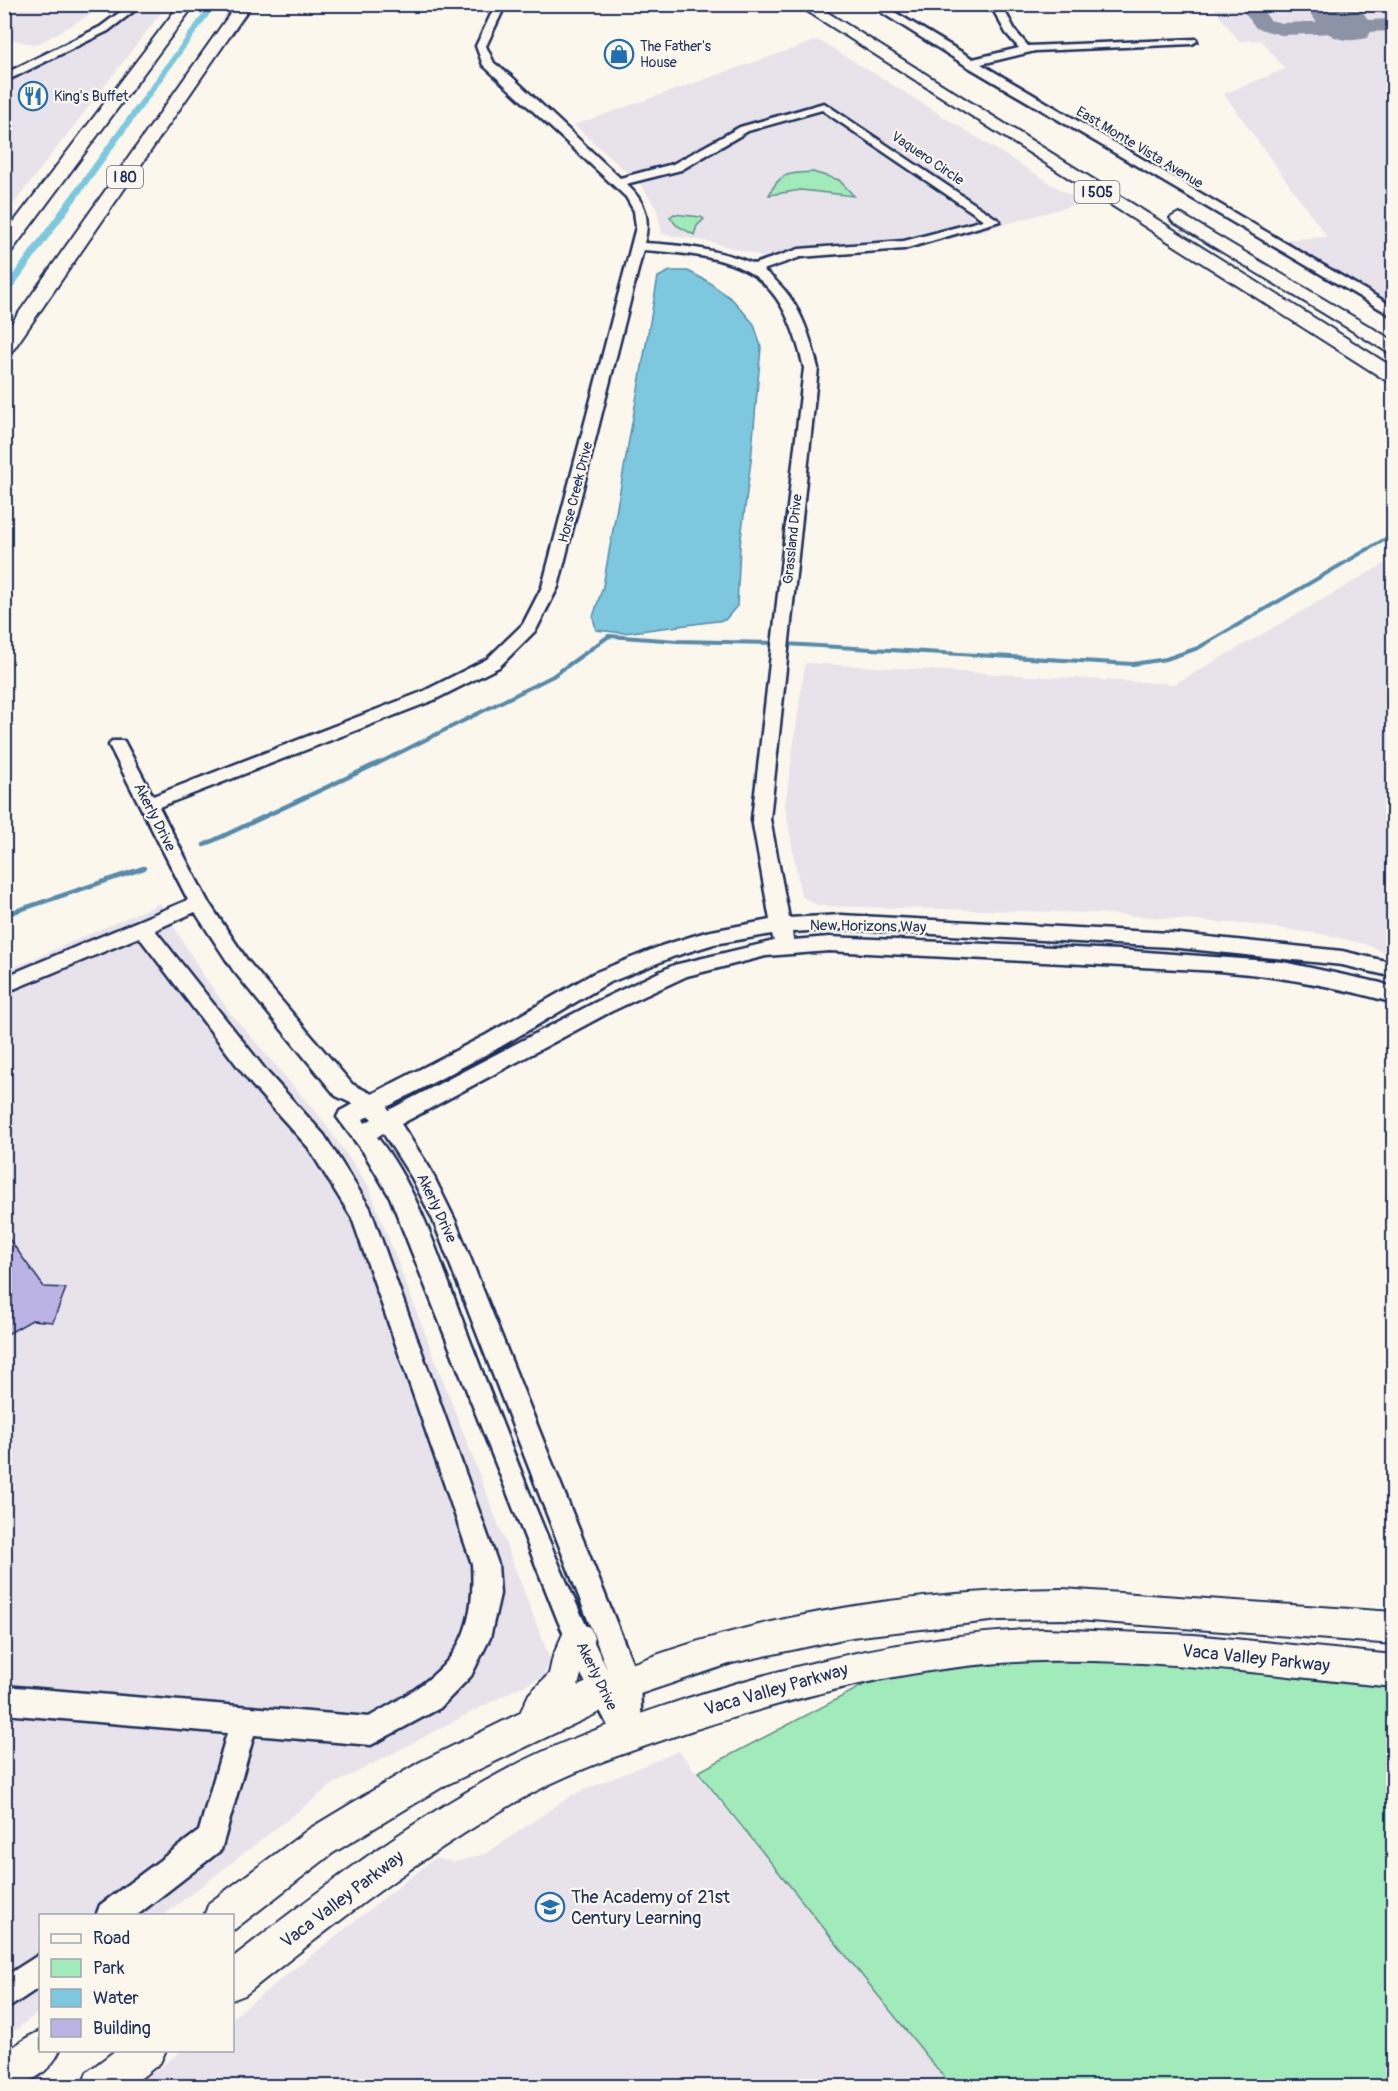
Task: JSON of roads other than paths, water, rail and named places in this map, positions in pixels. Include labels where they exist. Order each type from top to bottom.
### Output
[{"type":"highway","points":[[4,248],[188,4]]},
{"type":"highway","name":"I 80","points":[[4,349],[244,4]]},
{"type":"highway","name":"I 505","points":[[803,4],[1394,377]]},
{"type":"highway","points":[[830,4],[1064,148]]},
{"type":"highway","points":[[1165,210],[1394,351]]},
{"type":"main road","points":[[225,1914],[330,1836],[432,1774],[531,1725],[614,1688],[732,1647],[852,1620],[999,1605],[1063,1604],[1394,1628]]},
{"type":"main road","points":[[531,1725],[541,1706],[555,1694],[564,1681],[569,1656],[578,1638]]},
{"type":"main road","name":"Vaca Valley Parkway","points":[[234,1980],[339,1897],[455,1819],[515,1784],[628,1735],[748,1695],[856,1666],[923,1654],[994,1647],[1133,1646],[1394,1671]]},
{"type":"main road","points":[[4,2078],[39,2052]]},
{"type":"main road","points":[[101,2086],[144,2052]]},
{"type":"street","points":[[4,70],[102,19],[120,4]]},
{"type":"street","points":[[4,79],[104,29],[138,4]]},
{"type":"street","name":"Horse Creek Drive","points":[[149,804],[428,696],[493,663],[530,626],[550,587],[642,227],[640,211],[631,195],[507,78],[489,65],[482,46],[501,4]]},
{"type":"street","name":"East Monte Vista Avenue","points":[[873,4],[1394,313]]},
{"type":"street","points":[[995,4],[1011,33],[1025,49]]},
{"type":"street","points":[[969,63],[1025,49],[1192,41]]},
{"type":"street","name":"Vaquero Circle","points":[[618,182],[677,167],[744,129],[782,116],[824,106],[994,221],[904,245],[799,253],[755,268]]},
{"type":"street","name":"Grassland Drive","points":[[637,246],[689,249],[731,258],[755,268],[781,289],[806,339],[811,368],[761,819],[784,947]]},
{"type":"street","name":"Akerly Drive","points":[[118,745],[199,903],[240,965],[344,1090],[379,1113],[421,1173],[444,1220],[614,1688],[628,1735]]},
{"type":"street","points":[[4,986],[199,903]]},
{"type":"street","name":"New Horizons Way","points":[[379,1113],[493,1041],[601,978],[668,951],[712,937],[781,925],[842,922],[1170,940],[1342,958],[1394,970]]},
{"type":"street","points":[[4,1700],[371,1731],[430,1698],[461,1667],[477,1638],[487,1594],[485,1563],[362,1215],[316,1141],[260,1079],[142,927]]},
{"type":"street","name":"New Horizons Way","points":[[355,1126],[681,970],[766,949],[829,944],[948,948],[1283,969],[1374,988],[1394,996]]},
{"type":"street","name":"Akerly Drive","points":[[344,1090],[355,1126],[409,1212],[477,1389],[578,1638],[614,1688]]},
{"type":"street","points":[[114,1914],[211,1840],[244,1720]]},
{"type":"street","points":[[4,1996],[39,1970]]},
{"type":"water","points":[[670,271],[688,271],[707,281],[733,300],[754,324],[761,347],[751,461],[740,546],[737,606],[725,620],[624,633],[596,630],[593,617],[603,586],[658,277]]},
{"type":"waterway","points":[[4,294],[214,4]]},
{"type":"waterway","points":[[785,644],[1133,664],[1166,659],[1198,648],[1394,534]]},
{"type":"waterway","points":[[375,765],[553,676],[609,636],[677,641],[777,643]]},
{"type":"waterway","points":[[204,845],[378,763]]},
{"type":"waterway","points":[[4,915],[144,868]]},
{"type":"place","name":"The Father's House","points":[[619,54]]},
{"type":"place","name":"King's Buffet","points":[[33,96]]},
{"type":"place","name":"The Academy of 21st Century Learning","points":[[550,1907]]}]
